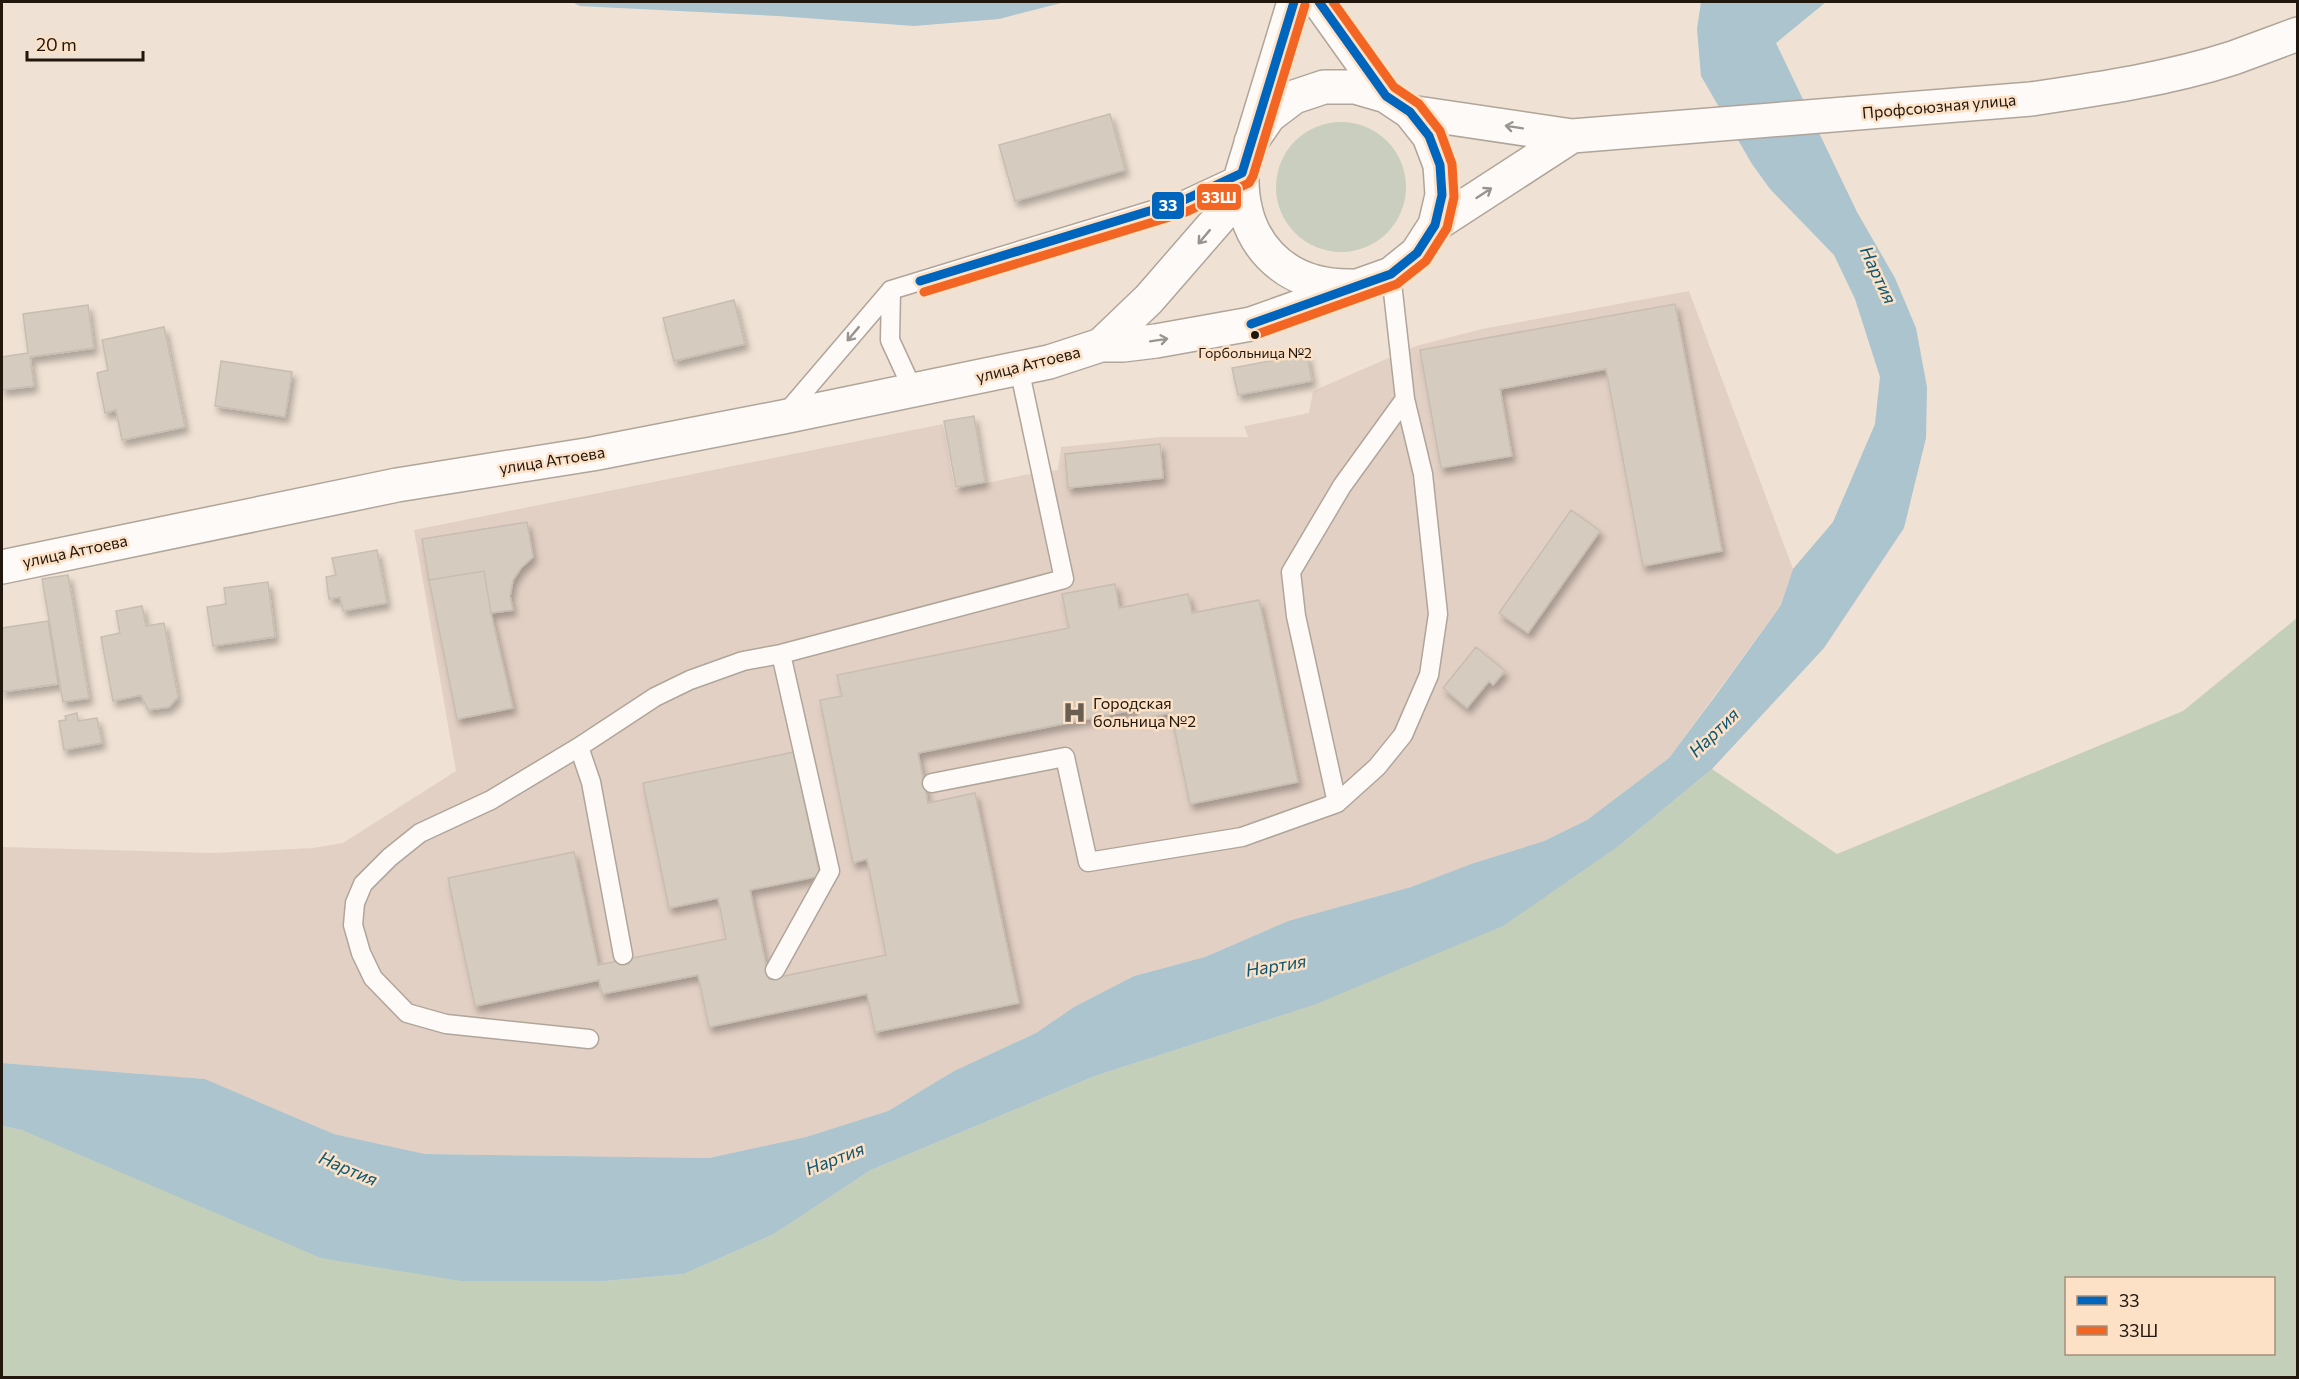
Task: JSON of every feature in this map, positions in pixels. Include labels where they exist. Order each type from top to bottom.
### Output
[{"type":"street","points":[[1294,2],[1251,142],[1242,182],[1247,219],[1261,244],[1280,265],[1304,279],[1331,286],[1359,285]]},
{"type":"street","points":[[1101,345],[1156,341],[1251,324],[1391,274],[1417,253],[1435,225],[1442,195],[1440,165],[1429,136],[1398,104],[1319,2]]},
{"type":"street","name":"Профсоюзная улица","points":[[1398,104],[1572,136],[2031,99],[2097,90],[2232,58],[2298,34]]},
{"type":"street","points":[[1251,142],[1269,116],[1294,97],[1324,87],[1355,87],[1398,104]]},
{"type":"street","points":[[1435,225],[1572,136]]},
{"type":"street","points":[[1101,345],[1171,276],[1242,182]]},
{"type":"street","name":"улица Аттоева","points":[[2,567],[397,485],[592,454],[783,417],[1049,362],[1101,345]]},
{"type":"lane","points":[[783,417],[891,290],[1242,182]]},
{"type":"lane","points":[[932,783],[1065,757],[1088,862],[1242,837],[1337,803],[1377,767],[1403,735],[1429,675],[1438,614],[1423,474],[1405,399],[1391,274]]},
{"type":"lane","points":[[891,290],[890,340],[913,390]]},
{"type":"lane","points":[[589,1039],[446,1024],[407,1013],[372,978],[361,953],[353,925],[355,903],[363,884],[390,857],[420,833],[491,800],[579,747],[654,697],[690,680],[743,661],[781,654],[1064,579],[1019,368]]},
{"type":"lane","points":[[1337,803],[1296,616],[1291,572],[1342,486],[1405,399]]},
{"type":"lane","points":[[775,970],[830,871],[781,654]]},
{"type":"lane","points":[[579,747],[591,782],[622,955]]},
{"type":"shaded area","name":"Городская больница №2","points":[[1689,291],[1793,569],[1781,605],[1669,758],[1587,820],[1544,841],[1471,864],[1411,887],[1288,921],[1205,957],[1134,976],[1074,1007],[1036,1033],[954,1071],[888,1111],[806,1137],[709,1158],[425,1154],[334,1134],[205,1079],[2,1063],[2,847],[213,853],[313,848],[343,843],[456,771],[414,530],[943,424],[955,490],[1058,470],[1061,447],[1161,437],[1248,437],[1244,426],[1309,413],[1313,391],[1416,346],[1482,329]]},
{"type":"green space","points":[[1341,122],[1366,127],[1387,141],[1401,162],[1406,187],[1401,212],[1387,233],[1366,247],[1341,252],[1316,247],[1295,233],[1281,212],[1276,187],[1281,162],[1295,141],[1316,127]]},
{"type":"green space","points":[[2297,618],[2297,1377],[2,1378],[2,1126],[22,1130],[461,1281],[605,1281],[684,1274],[774,1234],[871,1170],[1095,1076],[1311,1006],[1620,845],[1712,769],[1837,854],[2183,711]]},
{"type":"water","points":[[572,2],[1065,2],[999,19],[914,26],[778,16],[580,6]]},
{"type":"water","name":"Нартия","points":[[1701,2],[1826,2],[1776,43],[1857,212],[1895,278],[1916,328],[1927,387],[1926,438],[1904,528],[1824,648],[1712,769],[1620,845],[1503,926],[1311,1006],[1095,1076],[871,1170],[774,1234],[684,1274],[605,1281],[461,1281],[321,1258],[22,1130],[2,1126],[2,1063],[205,1079],[334,1134],[425,1154],[709,1158],[806,1137],[888,1111],[954,1071],[1036,1033],[1074,1007],[1134,976],[1205,957],[1288,921],[1411,887],[1471,864],[1544,841],[1587,820],[1669,758],[1719,691],[1781,605],[1793,569],[1833,522],[1875,424],[1880,377],[1855,299],[1834,255],[1770,189],[1752,164],[1701,76],[1697,29]]},
{"type":"building","points":[[1110,114],[1125,170],[1015,201],[999,145]]},
{"type":"building","points":[[734,300],[745,344],[674,361],[663,318]]},
{"type":"building","points":[[1675,304],[1722,551],[1643,566],[1606,369],[1500,389],[1512,456],[1441,468],[1420,350]]},
{"type":"building","points":[[88,305],[94,348],[30,357],[34,386],[2,390],[2,357],[28,353],[23,314]]},
{"type":"building","points":[[164,327],[185,427],[122,440],[116,410],[105,413],[97,373],[108,370],[102,340]]},
{"type":"building","points":[[1307,354],[1312,381],[1238,395],[1232,368]]},
{"type":"building","points":[[221,361],[292,372],[285,417],[215,406]]},
{"type":"building","points":[[974,416],[985,482],[956,487],[944,421]]},
{"type":"building","points":[[1160,444],[1163,478],[1068,488],[1065,454]]},
{"type":"building","points":[[1571,510],[1600,531],[1528,633],[1499,613]]},
{"type":"building","points":[[527,522],[533,557],[521,568],[513,580],[510,596],[513,610],[491,613],[484,571],[429,580],[422,539]]},
{"type":"building","points":[[377,550],[387,603],[343,611],[340,597],[329,599],[326,577],[336,575],[332,558]]},
{"type":"building","points":[[484,571],[491,613],[513,708],[457,719],[429,580]]},
{"type":"building","points":[[68,575],[89,698],[63,702],[42,579]]},
{"type":"building","points":[[268,582],[275,637],[213,646],[207,607],[226,604],[224,588]]},
{"type":"building","points":[[1115,584],[1119,608],[1188,594],[1192,613],[1259,600],[1298,782],[1190,804],[1171,713],[1139,719],[1137,709],[918,753],[928,803],[975,793],[1019,1003],[875,1032],[867,994],[709,1027],[698,975],[602,994],[599,980],[475,1006],[448,878],[574,852],[598,965],[726,939],[718,898],[669,908],[643,783],[794,752],[820,876],[750,890],[769,979],[886,955],[867,859],[853,863],[820,700],[842,696],[837,675],[1069,628],[1062,594]]},
{"type":"building","points":[[142,606],[146,626],[164,623],[178,697],[169,707],[148,710],[141,695],[113,701],[101,637],[120,633],[116,611]]},
{"type":"building","points":[[48,621],[58,684],[2,692],[2,628]]},
{"type":"building","points":[[1476,647],[1505,671],[1493,685],[1489,681],[1467,708],[1443,688]]},
{"type":"building","points":[[77,713],[78,721],[97,718],[102,743],[64,750],[59,721],[66,720],[65,716]]},
{"type":"transit line","name":"33","points":[[920,281],[1182,201],[1242,173],[1294,2]]},
{"type":"transit line","name":"33","points":[[1251,324],[1391,274],[1417,253],[1435,225],[1442,195],[1440,165],[1429,136],[1410,112],[1386,96],[1319,2]]},
{"type":"transit line","name":"33Ш","points":[[1255,335],[1397,284],[1426,261],[1447,228],[1454,197],[1452,164],[1440,131],[1419,104],[1394,87],[1333,2]]},
{"type":"transit line","name":"33Ш","points":[[924,292],[1186,212],[1249,183],[1305,5]]},
{"type":"place","name":"Горбольница №2","points":[[1255,335]]},
{"type":"place","name":"Городская больница №2","points":[[1075,712]]}]
